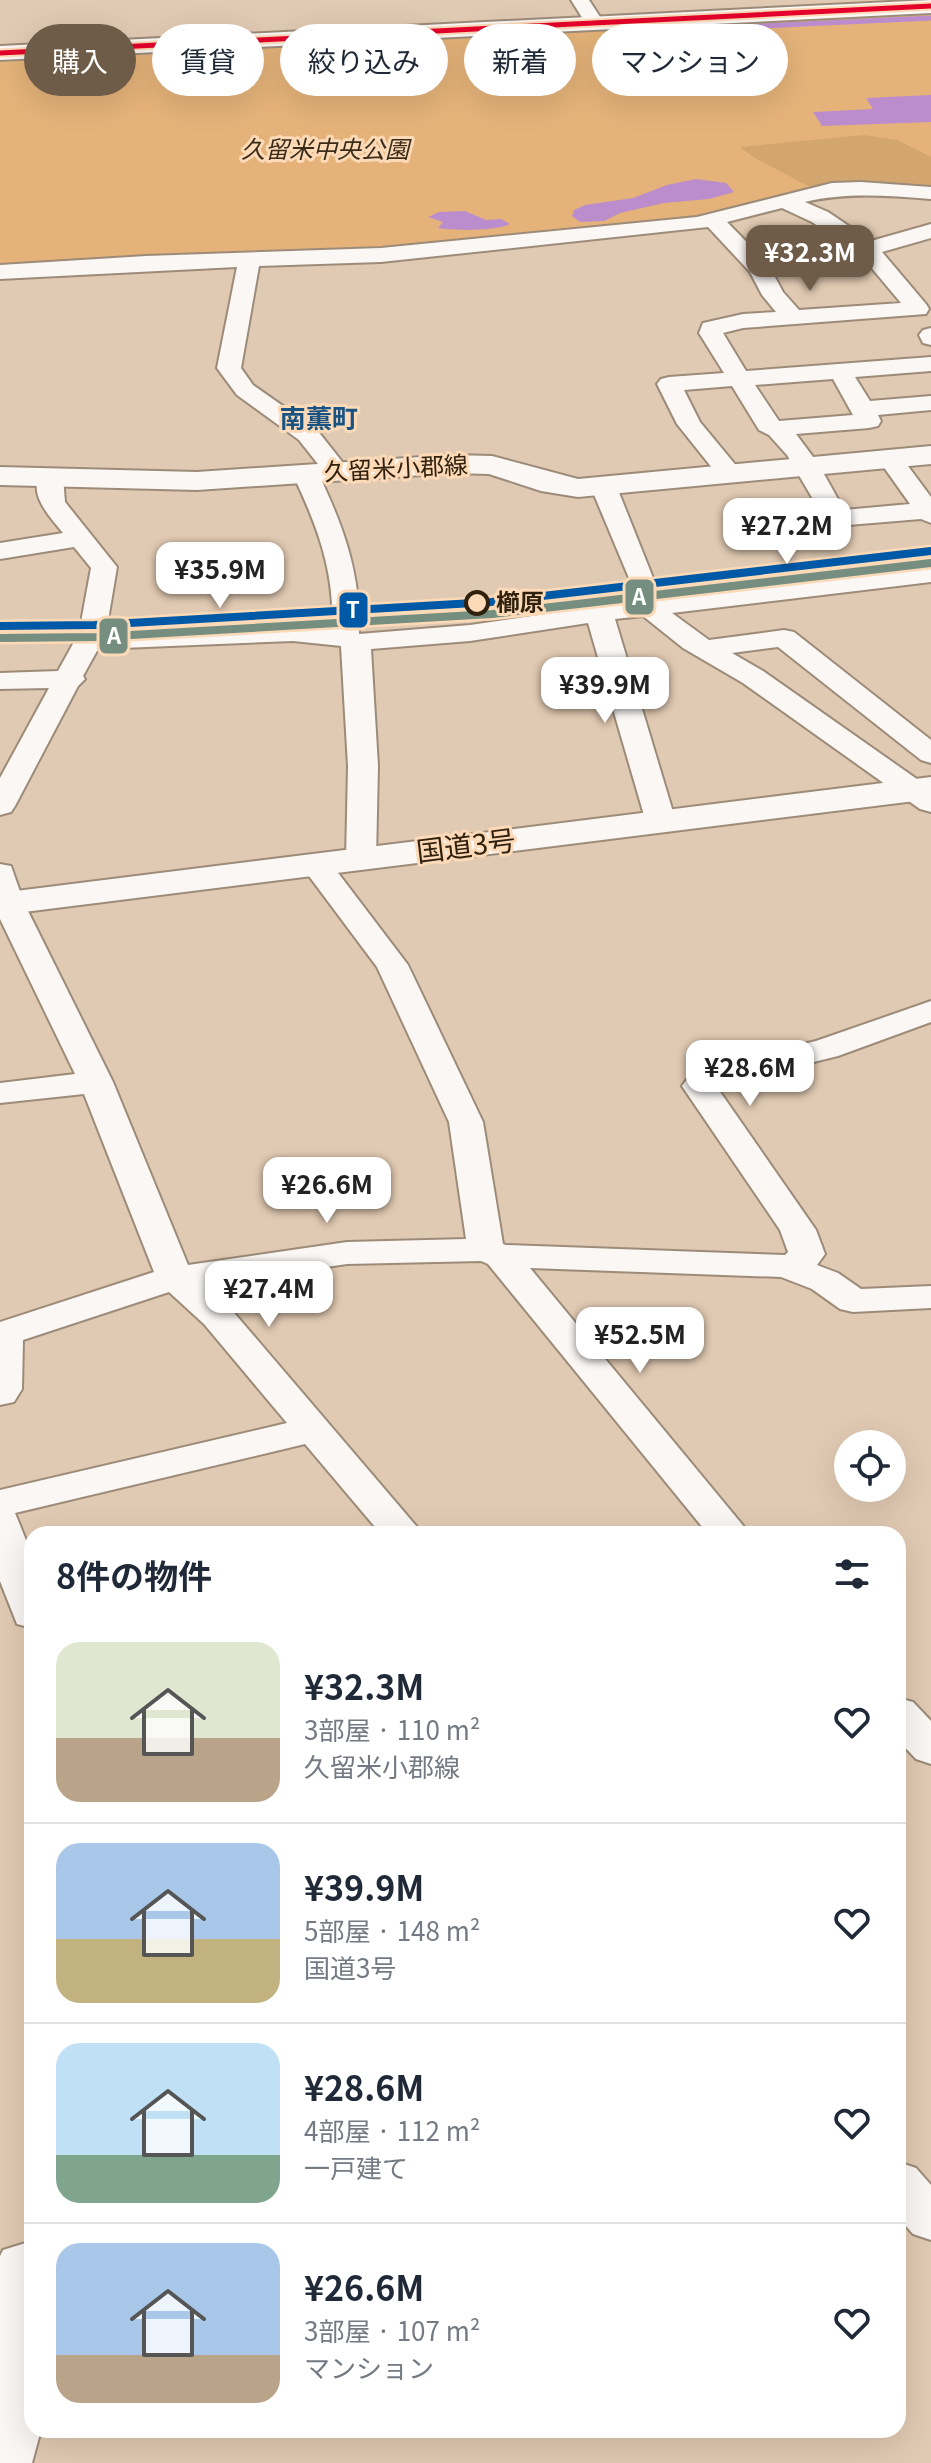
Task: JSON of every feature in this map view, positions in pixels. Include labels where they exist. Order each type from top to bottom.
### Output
[{"type":"main road","points":[[0,53],[931,6]]},
{"type":"main road","name":"久留米小郡線","points":[[0,476],[197,481],[452,464],[492,465],[552,484],[578,488],[931,455]]},
{"type":"main road","name":"国道3号","points":[[3,893],[315,864],[924,794]]},
{"type":"street","points":[[580,0],[595,23]]},
{"type":"street","points":[[0,272],[146,263],[381,255],[714,221],[845,187],[931,193]]},
{"type":"street","points":[[786,202],[820,217],[868,249],[925,315]]},
{"type":"street","points":[[714,221],[760,269],[773,295],[793,317]]},
{"type":"street","points":[[868,249],[931,231]]},
{"type":"street","points":[[249,261],[229,368],[245,390],[308,435],[338,473]]},
{"type":"street","points":[[840,371],[869,421],[779,428],[768,425],[711,333],[711,328],[743,321],[793,317],[925,315]]},
{"type":"street","points":[[730,474],[689,424],[669,384],[931,364]]},
{"type":"street","points":[[862,409],[931,403]]},
{"type":"street","points":[[779,428],[836,518],[930,511]]},
{"type":"street","points":[[890,459],[930,511]]},
{"type":"street","points":[[306,475],[334,533],[348,589],[363,766],[361,859]]},
{"type":"street","points":[[0,806],[71,679],[82,652],[92,641],[104,567],[78,539],[52,503],[50,477]]},
{"type":"street","points":[[603,485],[647,590],[648,607],[704,649],[753,677],[924,794]]},
{"type":"street","points":[[0,551],[78,539]]},
{"type":"street","points":[[92,641],[293,633],[351,640],[470,633],[599,613],[922,575],[931,597]]},
{"type":"street","points":[[599,613],[661,822]]},
{"type":"street","points":[[704,649],[784,638],[931,754]]},
{"type":"street","points":[[0,681],[71,679]]},
{"type":"street","points":[[315,864],[392,965],[449,1084],[466,1122],[494,1253],[723,1526]]},
{"type":"street","points":[[3,893],[96,1082],[175,1278],[217,1316],[396,1526]]},
{"type":"street","points":[[792,1268],[807,1254],[798,1230],[699,1086],[706,1077],[826,1049],[931,1011]]},
{"type":"street","points":[[0,1093],[96,1082]]},
{"type":"street","points":[[0,1393],[3,1389],[2,1335],[175,1278],[347,1253],[494,1253],[792,1268],[825,1281],[853,1301],[928,1303]]},
{"type":"street","points":[[0,1503],[311,1430]]},
{"type":"street","points":[[0,1521],[24,1591]]},
{"type":"street","points":[[906,1721],[931,1748]]},
{"type":"street","points":[[906,2192],[931,2219]]},
{"type":"street","points":[[5,2463],[17,2420],[21,2265],[24,2264]]},
{"type":"green space","name":"久留米中央公園","points":[[931,14],[931,192],[839,184],[705,219],[373,252],[0,267],[0,62],[24,61],[24,96],[136,96],[136,55],[152,54],[152,96],[264,96],[264,48],[280,48],[280,96],[448,96],[448,39],[464,38],[464,96],[576,96],[576,32],[592,31],[592,96],[788,96],[788,24],[737,24]]},
{"type":"shaded area","points":[[931,95],[931,122],[822,126],[813,112],[873,109],[866,98]]},
{"type":"shaded area","points":[[864,135],[897,140],[931,157],[931,189],[808,186],[740,147]]},
{"type":"shaded area","points":[[696,179],[726,183],[734,192],[709,199],[664,203],[620,213],[604,221],[580,222],[572,216],[574,210],[585,205],[633,198],[667,185]]},
{"type":"shaded area","points":[[465,211],[486,220],[501,219],[510,224],[486,229],[445,229],[438,228],[443,222],[428,217],[439,212]]},
{"type":"waterway","points":[[788,25],[931,18]]},
{"type":"transit line","points":[[0,53],[931,6]]},
{"type":"transit line","name":"T","points":[[0,626],[95,625],[491,602],[931,551]]},
{"type":"transit line","name":"A","points":[[0,638],[96,637],[492,614],[931,563]]},
{"type":"place","name":"櫛原","points":[[477,603]]},
{"type":"district","name":"南薫町","points":[[319,419]]}]
